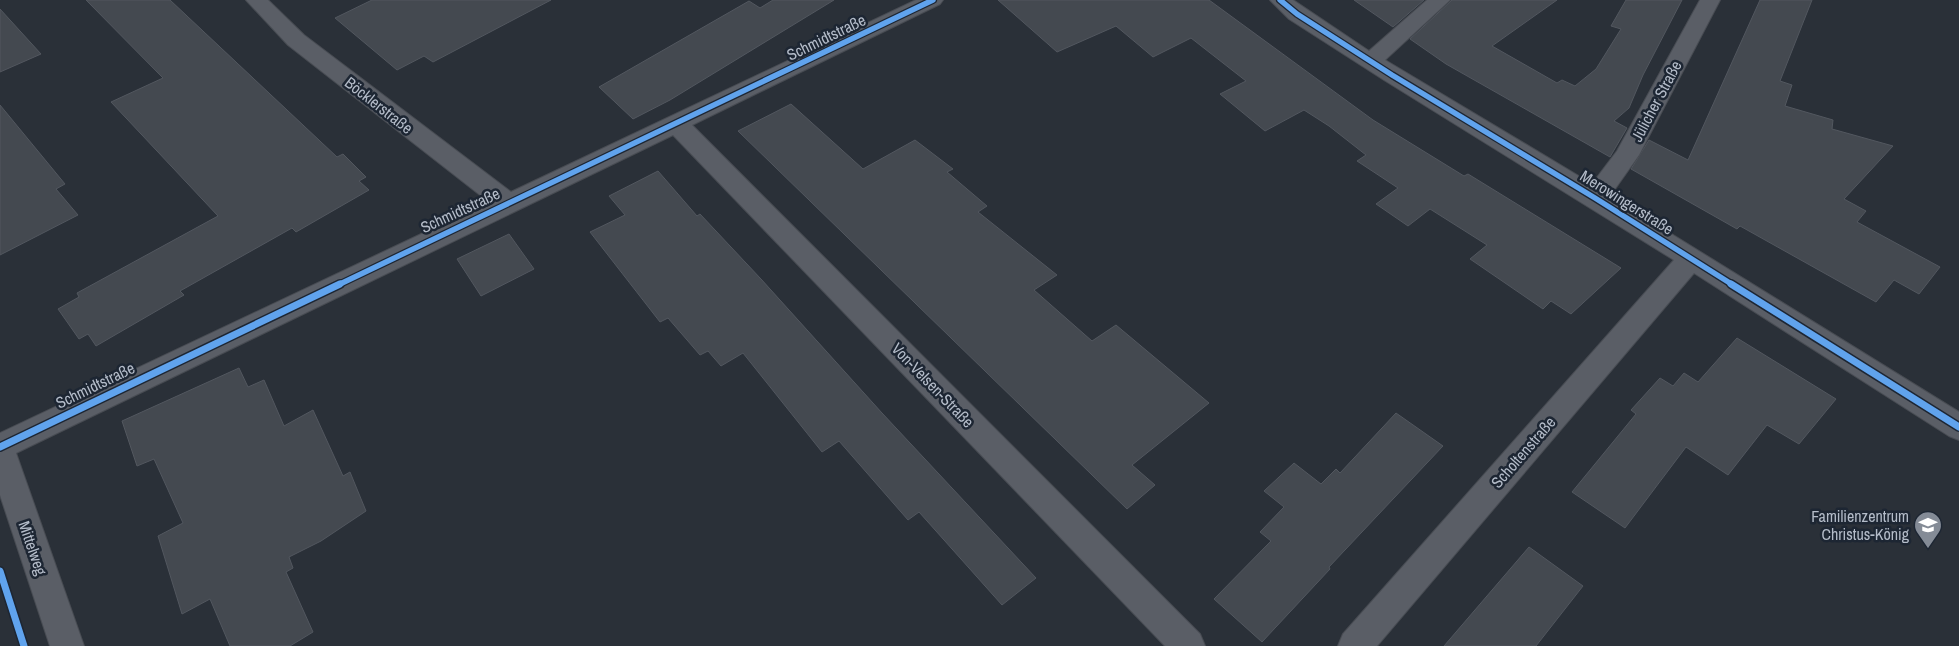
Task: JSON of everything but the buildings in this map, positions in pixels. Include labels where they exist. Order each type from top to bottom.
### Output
[{"type":"street","name":"Böcklerstraße","points":[[256,0],[296,40],[508,203]]},
{"type":"street","name":"Schmidtstraße","points":[[0,449],[508,203],[934,0]]},
{"type":"street","name":"Merowingerstraße","points":[[1280,0],[1297,14],[1371,61],[1691,258],[1959,427]]},
{"type":"street","points":[[1371,61],[1440,0]]},
{"type":"street","name":"Jülicher Straße","points":[[1594,198],[1627,155],[1710,0]]},
{"type":"street","name":"Von-Velsen-Straße","points":[[677,124],[1188,646]]},
{"type":"street","name":"Scholtenstraße","points":[[1356,646],[1691,258]]},
{"type":"street","name":"Mittelweg","points":[[0,449],[67,646]]},
{"type":"cycle path","points":[[0,447],[933,0]]},
{"type":"cycle path","points":[[1280,0],[1297,14],[1392,75],[1595,198],[1959,427]]},
{"type":"cycle path","points":[[0,571],[24,646]]},
{"type":"place","name":"Familienzentrum Christus-König","points":[[1928,549]]}]
